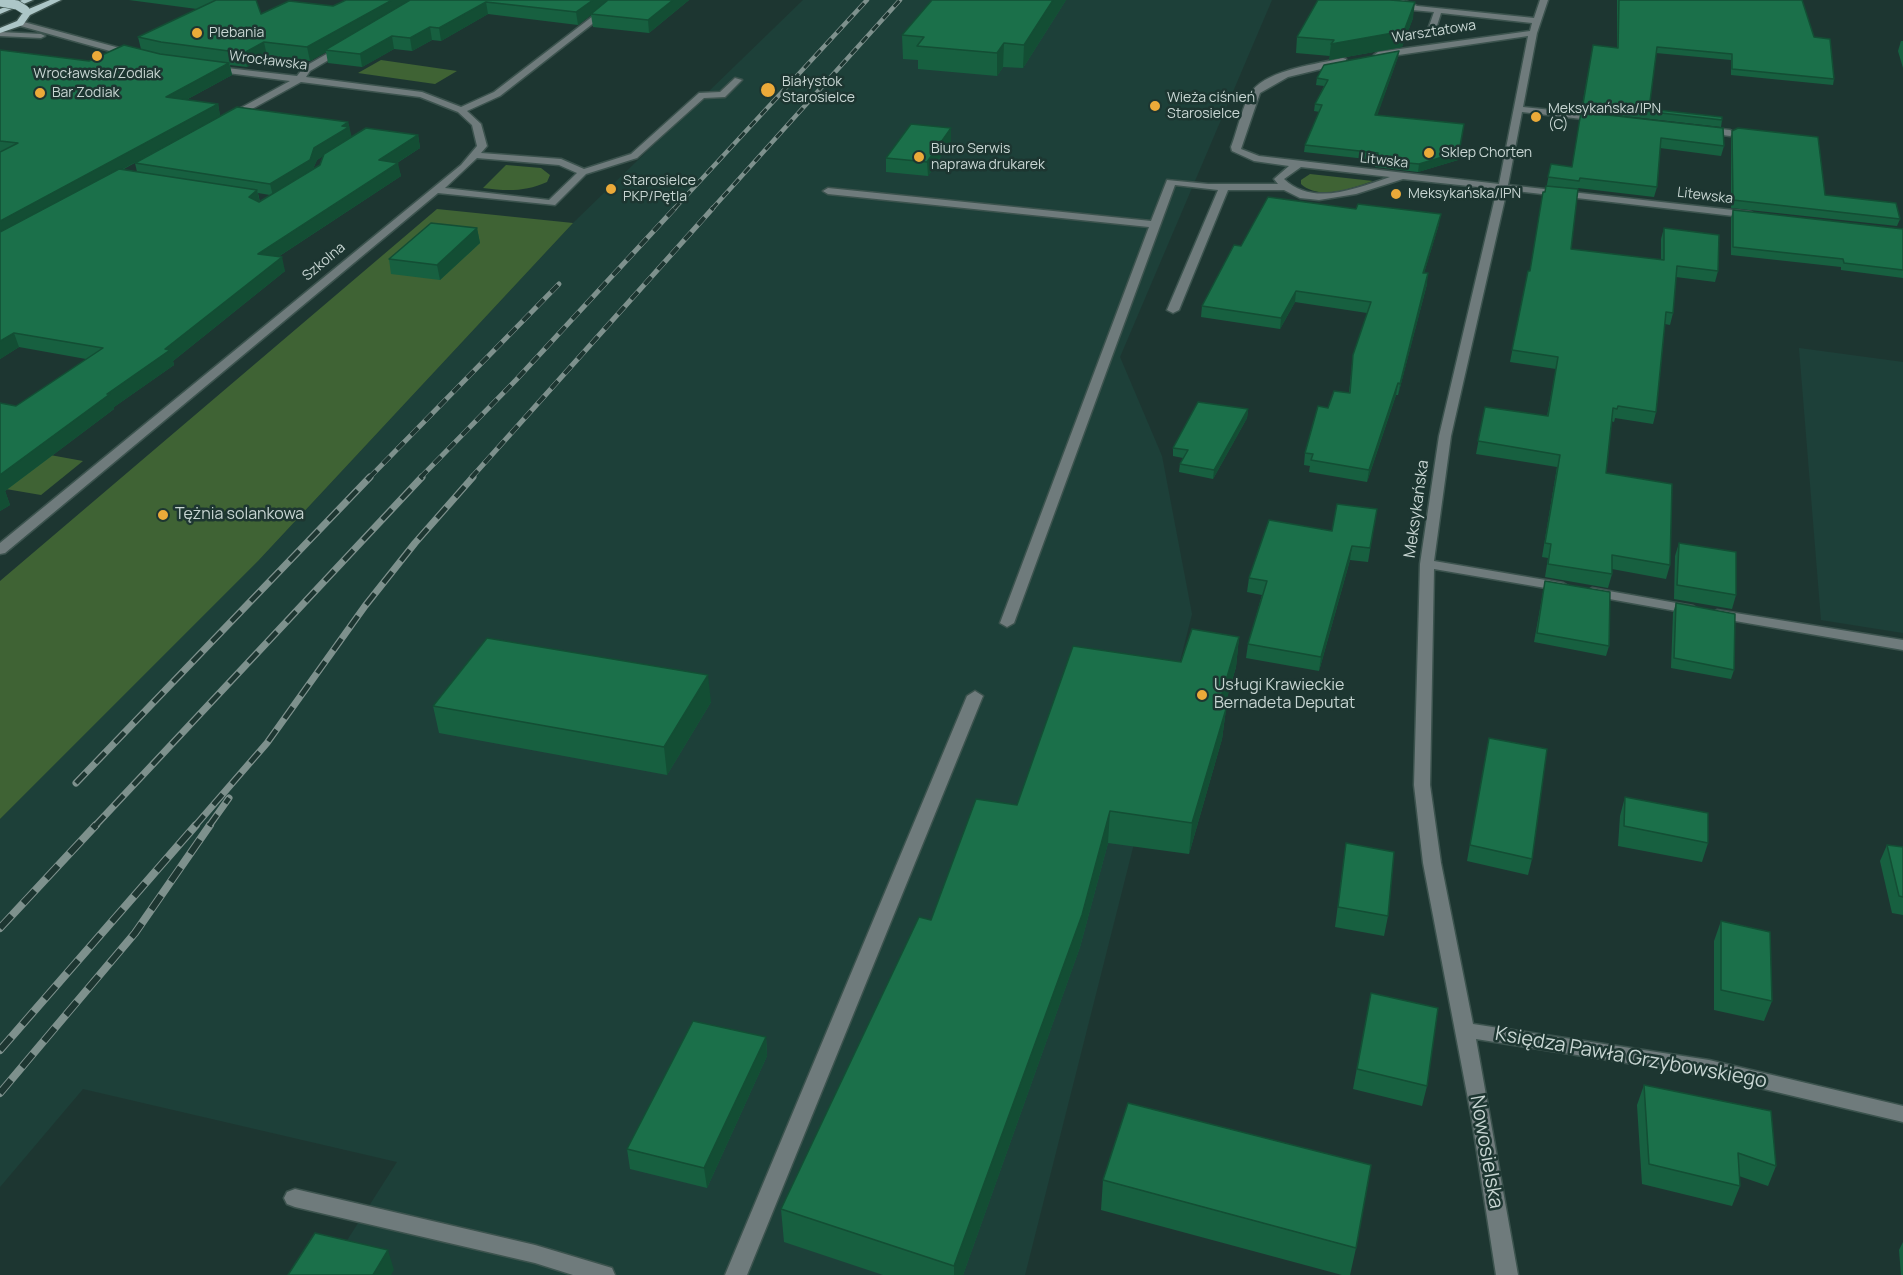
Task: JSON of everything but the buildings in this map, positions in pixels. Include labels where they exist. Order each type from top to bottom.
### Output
[{"type":"main road","points":[[0,12],[29,0]]},
{"type":"main road","points":[[0,33],[20,23],[26,11],[57,0]]},
{"type":"main road","points":[[0,2],[17,5],[26,11]]},
{"type":"street","points":[[475,155],[482,146],[482,139],[476,124],[461,110],[496,94],[619,0]]},
{"type":"street","points":[[1396,0],[1415,8],[1536,21]]},
{"type":"street","name":"Meksykańska","points":[[1464,1030],[1432,863],[1422,785],[1427,564],[1445,436],[1503,187],[1533,33],[1544,0]]},
{"type":"street","points":[[1431,32],[1438,11]]},
{"type":"street","points":[[20,23],[142,57]]},
{"type":"street","points":[[0,33],[70,37]]},
{"type":"street","name":"Warsztatowa","points":[[1365,58],[1533,33]]},
{"type":"street","points":[[215,126],[300,78],[307,69],[356,40]]},
{"type":"street","points":[[1299,164],[1257,159],[1237,151],[1236,147],[1256,92],[1274,79],[1354,60]]},
{"type":"street","name":"Wrocławska","points":[[201,66],[422,95],[461,110]]},
{"type":"street","points":[[435,190],[551,203],[583,172],[634,156],[702,95],[722,95],[738,80]]},
{"type":"street","points":[[1518,109],[1604,119]]},
{"type":"street","points":[[1696,129],[1730,133]]},
{"type":"street","points":[[475,155],[561,162],[583,172]]},
{"type":"street","name":"Szkolna","points":[[0,550],[475,155]]},
{"type":"street","points":[[1284,187],[1279,179],[1285,172],[1299,164]]},
{"type":"street","name":"Litwska","points":[[1299,164],[1503,187]]},
{"type":"street","points":[[1007,624],[1119,328],[1171,182],[1224,187],[1284,187],[1297,193],[1320,197],[1345,195],[1404,176]]},
{"type":"street","points":[[1173,310],[1224,187]]},
{"type":"street","name":"Litewska","points":[[1503,187],[1762,216]]},
{"type":"street","points":[[828,191],[1155,224]]},
{"type":"street","points":[[1427,564],[1903,645]]},
{"type":"street","points":[[736,1275],[975,696]]},
{"type":"street","name":"Księdza Pawła Grzybowskiego","points":[[1464,1030],[1709,1068],[1903,1114]]},
{"type":"street","name":"Nowosielska","points":[[1464,1030],[1482,1120],[1507,1275]]},
{"type":"street","points":[[294,1198],[535,1254],[604,1275]]},
{"type":"shaded area","points":[[803,0],[1272,0],[1120,357],[1162,456],[1192,614],[1025,1275],[325,1275],[397,1162],[83,1089],[0,1187],[0,819],[258,561],[573,223]]},
{"type":"shaded area","points":[[1799,348],[1903,362],[1903,633],[1821,620]]},
{"type":"green space","points":[[381,60],[457,71],[435,84],[358,73]]},
{"type":"green space","points":[[506,165],[541,168],[550,175],[547,182],[531,188],[508,190],[483,188]]},
{"type":"green space","points":[[1310,174],[1373,181],[1336,192],[1317,192],[1301,184],[1301,180]]},
{"type":"green space","points":[[437,209],[573,223],[258,561],[0,819],[0,581]]},
{"type":"green space","points":[[50,455],[83,461],[41,495],[0,488],[0,477]]},
{"type":"railway","points":[[674,209],[867,0]]},
{"type":"railway","points":[[712,209],[900,0]]},
{"type":"railway","points":[[420,478],[516,380],[675,208]]},
{"type":"railway","points":[[471,478],[713,208]]},
{"type":"railway","points":[[369,478],[559,284]]},
{"type":"railway","points":[[76,783],[370,477]]},
{"type":"railway","points":[[95,826],[422,477]]},
{"type":"railway","points":[[195,826],[267,743],[365,606],[415,543],[473,477]]},
{"type":"railway","points":[[209,826],[229,798]]},
{"type":"railway","points":[[0,928],[96,825]]},
{"type":"railway","points":[[0,1050],[196,825]]},
{"type":"railway","points":[[0,1093],[135,933],[210,825]]},
{"type":"place","name":"Plebania","points":[[197,33]]},
{"type":"place","name":"Wrocławska/Zodiak","points":[[97,56]]},
{"type":"place","name":"Białystok Starosielce","points":[[768,90]]},
{"type":"place","name":"Bar Zodiak","points":[[40,93]]},
{"type":"place","name":"Wieża ciśnień Starosielce","points":[[1155,106]]},
{"type":"place","name":"Meksykańska/IPN (C)","points":[[1536,117]]},
{"type":"place","name":"Sklep Chorten","points":[[1429,153]]},
{"type":"place","name":"Biuro Serwis naprawa drukarek","points":[[919,157]]},
{"type":"place","name":"Starosielce PKP/Pętla","points":[[611,189]]},
{"type":"place","name":"Meksykańska/IPN","points":[[1396,194]]},
{"type":"place","name":"Tężnia solankowa","points":[[163,515]]},
{"type":"place","name":"Usługi Krawieckie Bernadeta Deputat","points":[[1202,695]]}]
